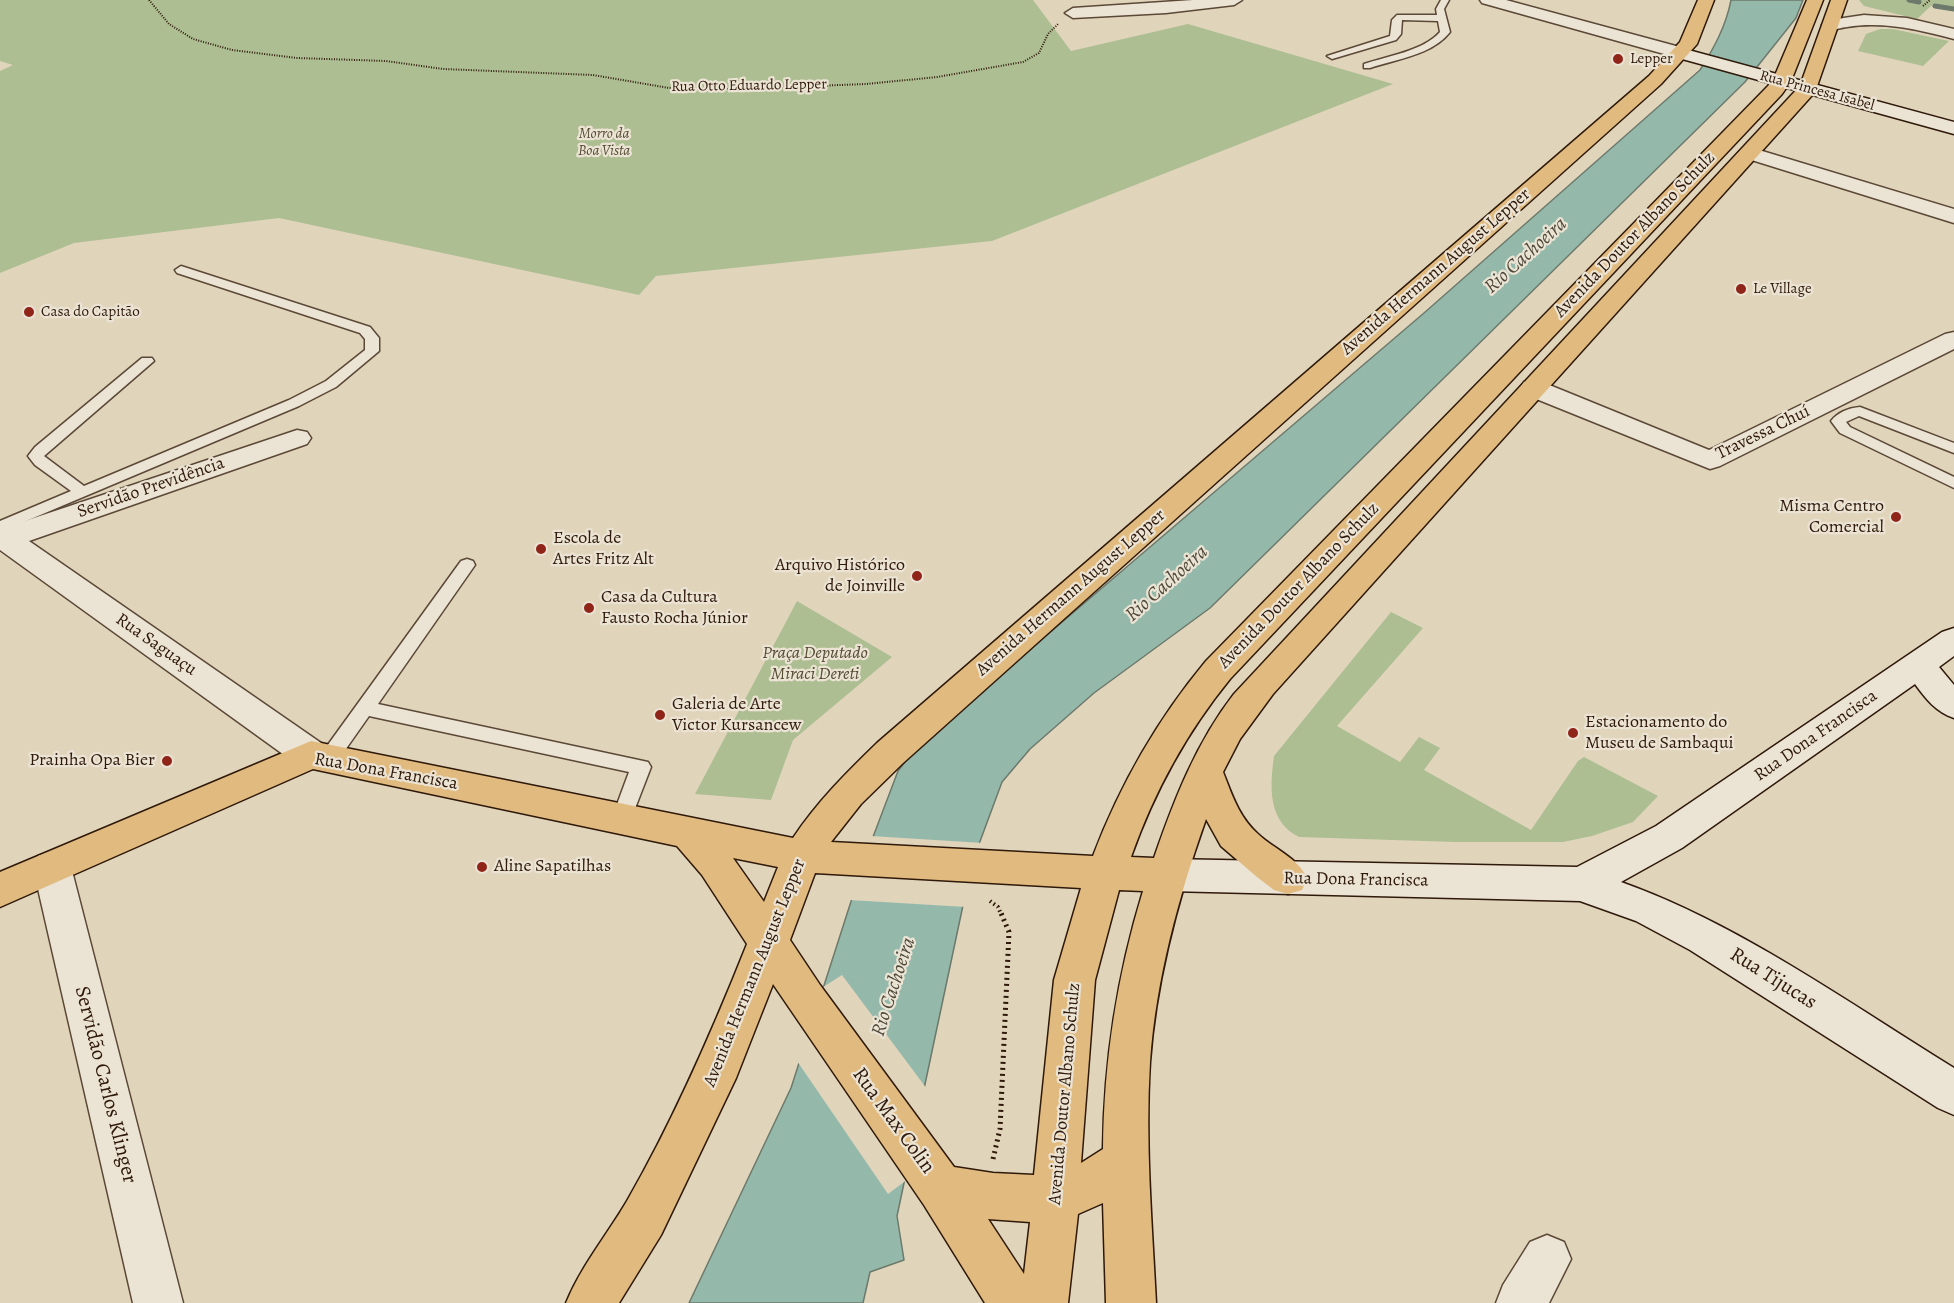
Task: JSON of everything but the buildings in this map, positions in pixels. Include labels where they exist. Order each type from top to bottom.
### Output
[{"type":"main road","name":"Avenida Hermann August Lepper","points":[[591,1303],[644,1218],[721,1063],[802,856],[822,825],[848,794],[890,753],[1655,80],[1691,56],[1693,36],[1706,0]]},
{"type":"main road","name":"Avenida Doutor Albano Schulz","points":[[1131,1303],[1127,1078],[1137,992],[1168,875],[1205,772],[1223,736],[1261,685],[1749,153],[1786,82],[1815,0]]},
{"type":"main road","name":"Avenida Doutor Albano Schulz","points":[[1043,1303],[1054,1239],[1073,987],[1084,940],[1105,873],[1124,826],[1173,726],[1196,696],[1786,82],[1830,25],[1839,0]]},
{"type":"main road","name":"Rua Dona Francisca","points":[[0,890],[320,757],[802,856],[850,860],[994,885],[1105,873],[1168,875]]},
{"type":"main road","points":[[1205,772],[1216,807],[1231,832],[1249,852],[1288,878]]},
{"type":"main road","points":[[687,831],[716,864],[768,943]]},
{"type":"main road","name":"Rua Max Colin","points":[[768,943],[805,999],[950,1183],[1012,1303]]},
{"type":"main road","points":[[950,1183],[1021,1198],[1056,1195],[1077,1191],[1101,1179],[1127,1160]]},
{"type":"street","points":[[1073,13],[1167,8],[1234,0]]},
{"type":"street","points":[[1488,0],[1691,56]]},
{"type":"street","points":[[1830,25],[1877,18],[1954,34]]},
{"type":"street","name":"Rua Princesa Isabel","points":[[1691,56],[1954,128]]},
{"type":"street","points":[[1749,153],[1954,216]]},
{"type":"street","name":"Travessa Chuí","points":[[1533,388],[1710,460],[1954,339]]},
{"type":"street","name":"Servidão Previdência","points":[[1,535],[297,438]]},
{"type":"street","name":"Rua Saguaçu","points":[[1,535],[320,757]]},
{"type":"street","name":"Rua Dona Francisca","points":[[1168,875],[1581,884],[1669,837],[1954,640]]},
{"type":"street","points":[[1919,665],[1938,691],[1954,705]]},
{"type":"street","name":"Servidão Carlos Klinger","points":[[52,867],[158,1303]]},
{"type":"street","name":"Rua Tijucas","points":[[1581,884],[1650,909],[1704,937],[1954,1093]]},
{"type":"street","points":[[1521,1303],[1547,1259]]},
{"type":"lane","points":[[1367,66],[1437,41],[1445,32],[1440,9],[1445,0]]},
{"type":"lane","points":[[1332,56],[1393,38],[1396,34],[1397,20],[1400,17],[1441,18]]},
{"type":"lane","points":[[1,535],[82,492],[294,403],[331,384],[372,351],[372,338],[365,330],[181,270]]},
{"type":"lane","points":[[82,492],[40,462],[36,456],[40,450],[147,361]]},
{"type":"lane","points":[[1954,448],[1860,411],[1852,412],[1838,421],[1845,430],[1954,483]]},
{"type":"lane","points":[[320,757],[365,708],[467,565]]},
{"type":"lane","points":[[365,708],[641,767],[622,818]]},
{"type":"path","name":"Rua Otto Eduardo Lepper","points":[[149,0],[169,24],[194,39],[232,51],[297,58],[386,62],[442,69],[592,75],[669,88],[735,89],[866,84],[937,76],[1023,62],[1034,58],[1044,50],[1050,29],[1073,13]]},
{"type":"path","points":[[950,1183],[1000,1129],[1009,932],[994,885]]},
{"type":"green space","name":"Morro da Boa Vista","points":[[0,0],[1033,0],[1071,51],[1188,24],[1393,84],[992,241],[656,276],[639,295],[279,218],[74,243],[0,273],[0,71],[13,65],[0,61]]},
{"type":"green space","points":[[1859,0],[1954,0],[1954,11],[1931,6],[1917,19],[1864,6]]},
{"type":"green space","points":[[1880,29],[1893,29],[1949,41],[1923,66],[1858,51],[1866,34]]},
{"type":"green space","name":"Praça Deputado Miraci Dereti","points":[[797,601],[892,657],[793,740],[771,800],[695,794]]},
{"type":"green space","points":[[1391,612],[1423,628],[1337,726],[1400,762],[1419,737],[1440,748],[1424,770],[1531,830],[1578,761],[1584,757],[1658,796],[1633,822],[1592,836],[1563,842],[1455,842],[1299,837],[1281,822],[1276,812],[1272,791],[1274,756]]},
{"type":"water","name":"Rio Cachoeira","points":[[1731,0],[1803,0],[1796,18],[1745,82],[1210,608],[1094,693],[1030,749],[1002,782],[972,863],[897,1216],[904,1260],[870,1272],[863,1303],[689,1303],[791,1088],[865,858],[898,771],[917,746],[1424,313],[1700,70],[1719,36]]},
{"type":"pier","points":[[871,836],[983,843],[975,864],[966,907],[849,900]]},
{"type":"pier","points":[[842,975],[927,1089],[908,1179],[888,1194],[797,1061],[820,989]]},
{"type":"waterway","points":[[1909,0],[1919,2]]},
{"type":"waterway","points":[[1935,6],[1954,9]]},
{"type":"place","name":"Lepper","points":[[1618,59]]},
{"type":"place","name":"Le Village","points":[[1741,289]]},
{"type":"place","name":"Casa do Capitão","points":[[29,312]]},
{"type":"place","name":"Misma Centro Comercial","points":[[1896,517]]},
{"type":"place","name":"Escola de Artes Fritz Alt","points":[[541,549]]},
{"type":"place","name":"Arquivo Histórico de Joinville","points":[[917,576]]},
{"type":"place","name":"Casa da Cultura Fausto Rocha Júnior","points":[[589,608]]},
{"type":"place","name":"Galeria de Arte Victor Kursancew","points":[[660,715]]},
{"type":"place","name":"Estacionamento do Museu de Sambaqui","points":[[1573,733]]},
{"type":"place","name":"Prainha Opa Bier","points":[[167,761]]},
{"type":"place","name":"Aline Sapatilhas","points":[[482,867]]}]
